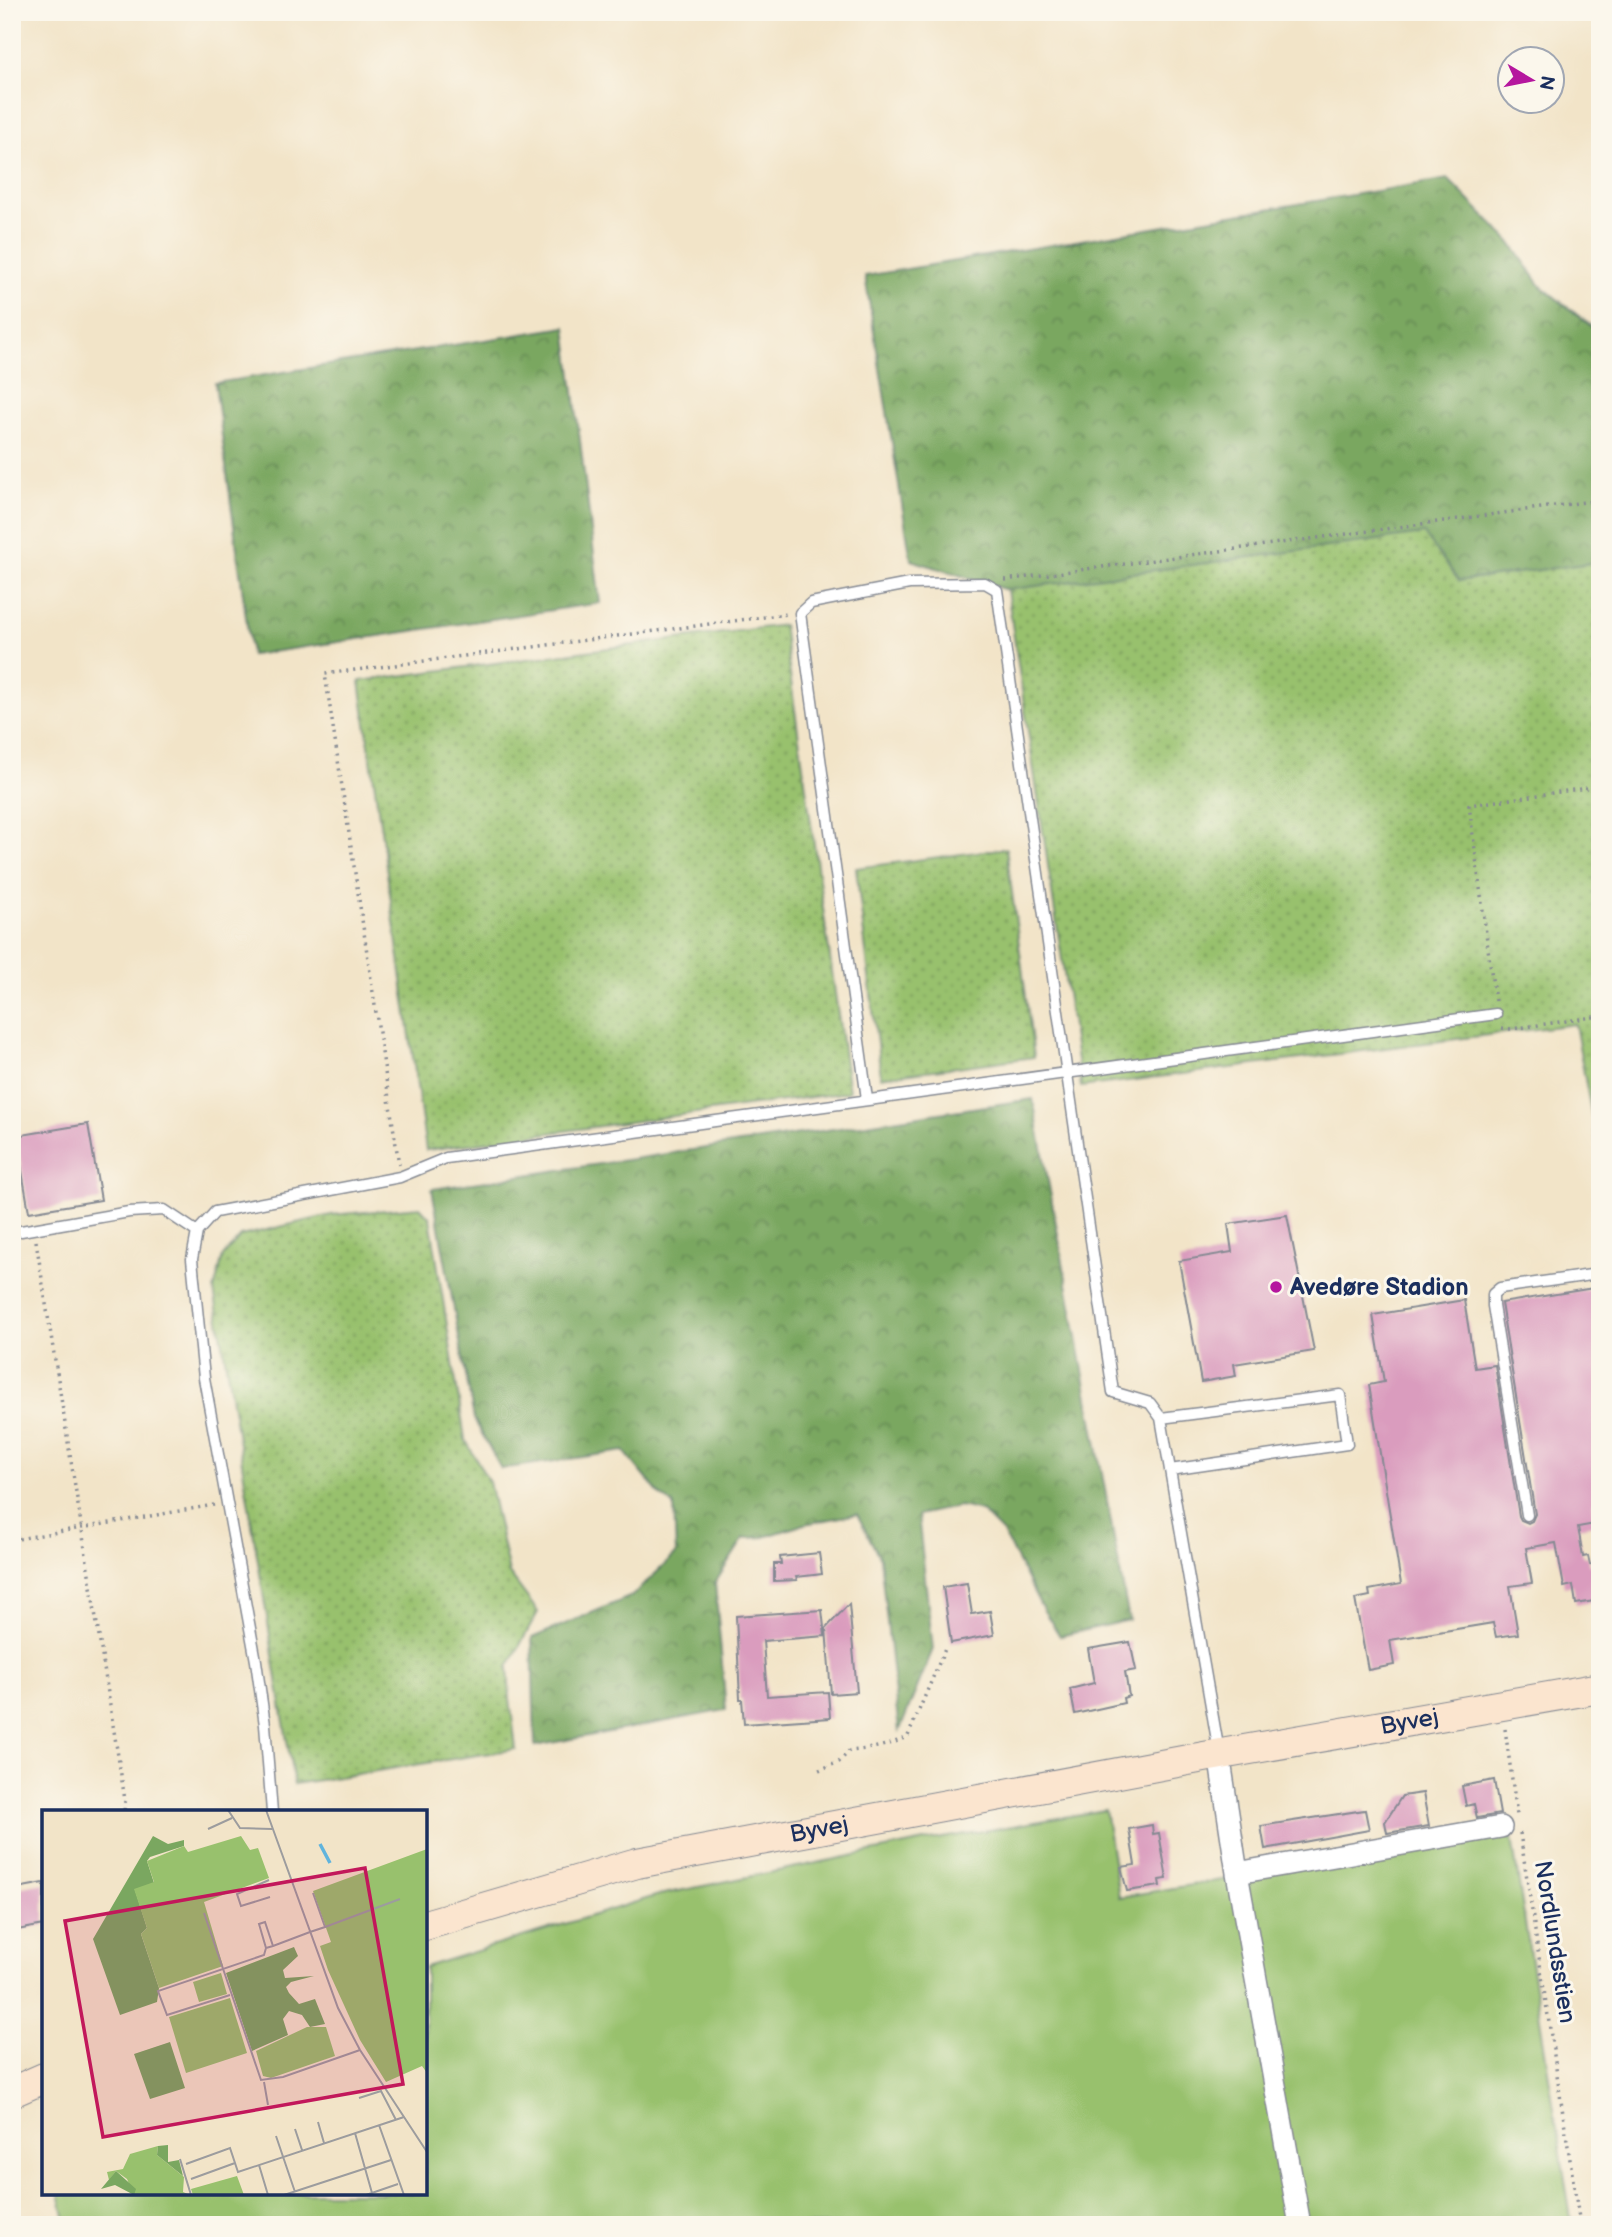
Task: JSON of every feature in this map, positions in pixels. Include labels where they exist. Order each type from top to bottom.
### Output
[{"type":"street","name":"Byvej","points":[[427,1924],[637,1863],[1219,1754],[1600,1688]]},
{"type":"street","points":[[1219,1754],[1237,1873],[1300,2225]]},
{"type":"street","points":[[1237,1873],[1501,1826]]},
{"type":"street","points":[[12,2092],[42,2079]]},
{"type":"lane","points":[[867,1099],[800,612],[811,603],[909,584],[985,583],[997,590],[1113,1392],[1150,1403],[1161,1418],[1219,1754]]},
{"type":"lane","points":[[272,1810],[258,1674],[204,1378],[192,1259],[197,1232],[215,1212],[400,1177],[446,1158],[1496,1014]]},
{"type":"lane","points":[[21,1231],[129,1212],[164,1210],[197,1232]]},
{"type":"lane","points":[[1527,1516],[1493,1294],[1500,1288],[1591,1275],[1600,1279]]},
{"type":"lane","points":[[1161,1418],[1340,1395],[1347,1444],[1170,1470]]},
{"type":"path","points":[[985,583],[1600,500]]},
{"type":"path","points":[[400,1177],[325,674],[800,612]]},
{"type":"path","points":[[1600,786],[1469,805],[1498,1023],[1511,1030],[1600,1017]]},
{"type":"path","points":[[34,1228],[124,1810]]},
{"type":"path","points":[[12,1540],[227,1503]]},
{"type":"path","points":[[819,1770],[839,1762],[849,1751],[871,1749],[896,1742],[908,1735],[945,1649]]},
{"type":"path","name":"Nordlundsstien","points":[[1502,1706],[1580,2225]]},
{"type":"green space","points":[[1448,179],[1510,242],[1541,286],[1600,333],[1600,562],[1459,581],[1423,534],[1007,590],[911,560],[865,276]]},
{"type":"green space","points":[[566,327],[600,603],[251,655],[215,383]]},
{"type":"green space","points":[[1424,534],[1459,581],[1600,562],[1600,1161],[1575,1024],[1081,1087],[1007,590]]},
{"type":"green space","points":[[783,625],[849,1092],[426,1150],[360,681]]},
{"type":"green space","points":[[1006,848],[1034,1057],[881,1077],[856,868]]},
{"type":"green space","points":[[1033,1099],[1129,1620],[1060,1636],[1003,1533],[981,1511],[960,1506],[918,1515],[933,1649],[899,1732],[880,1558],[857,1514],[805,1524],[764,1537],[744,1538],[715,1583],[726,1710],[535,1746],[532,1638],[632,1596],[676,1554],[674,1505],[660,1495],[624,1451],[501,1469],[474,1419],[432,1189]]},
{"type":"green space","points":[[420,1207],[430,1218],[465,1439],[489,1482],[509,1573],[538,1612],[508,1667],[516,1749],[294,1784],[214,1290],[223,1256],[241,1236],[331,1215]]},
{"type":"green space","points":[[1105,1810],[1119,1897],[1511,1832],[1572,2225],[66,2225],[59,2195],[427,2195],[427,1966],[659,1895],[925,1841]]},
{"type":"building","points":[[88,1124],[101,1200],[29,1212],[16,1136]]},
{"type":"building","points":[[1287,1215],[1314,1351],[1234,1364],[1236,1376],[1201,1382],[1179,1261],[1232,1252],[1228,1224]]},
{"type":"building","points":[[1600,1287],[1600,1501],[1593,1502],[1595,1524],[1578,1527],[1583,1557],[1588,1556],[1590,1565],[1600,1563],[1600,1600],[1576,1604],[1573,1585],[1564,1587],[1556,1543],[1526,1548],[1532,1583],[1510,1586],[1518,1634],[1496,1637],[1493,1623],[1390,1640],[1394,1665],[1368,1670],[1355,1599],[1370,1596],[1369,1590],[1401,1584],[1369,1385],[1384,1382],[1373,1315],[1464,1300],[1475,1368],[1495,1365],[1519,1516],[1528,1523],[1535,1514],[1501,1303]]},
{"type":"building","points":[[819,1553],[822,1574],[796,1577],[797,1580],[774,1581],[774,1564],[781,1564],[780,1557]]},
{"type":"building","points":[[967,1583],[972,1614],[990,1611],[994,1635],[951,1643],[943,1587]]},
{"type":"building","points":[[849,1604],[857,1692],[831,1694],[826,1628]]},
{"type":"building","points":[[822,1610],[825,1636],[763,1641],[767,1696],[828,1692],[830,1718],[744,1724],[740,1699],[736,1616]]},
{"type":"building","points":[[1130,1642],[1136,1670],[1125,1672],[1129,1696],[1123,1698],[1124,1703],[1075,1714],[1070,1689],[1094,1683],[1088,1649]]},
{"type":"building","points":[[1494,1780],[1500,1814],[1477,1818],[1474,1804],[1466,1806],[1462,1786]]},
{"type":"building","points":[[1423,1793],[1429,1826],[1387,1833],[1385,1822],[1402,1796]]},
{"type":"building","points":[[1365,1810],[1369,1830],[1265,1849],[1261,1826]]},
{"type":"building","points":[[1152,1825],[1153,1834],[1159,1833],[1167,1879],[1159,1880],[1160,1886],[1127,1891],[1121,1867],[1135,1865],[1129,1829]]},
{"type":"building","points":[[42,1883],[42,1925],[12,1931],[12,1889]]},
{"type":"place","name":"Avedøre Stadion","points":[[1276,1287]]}]
